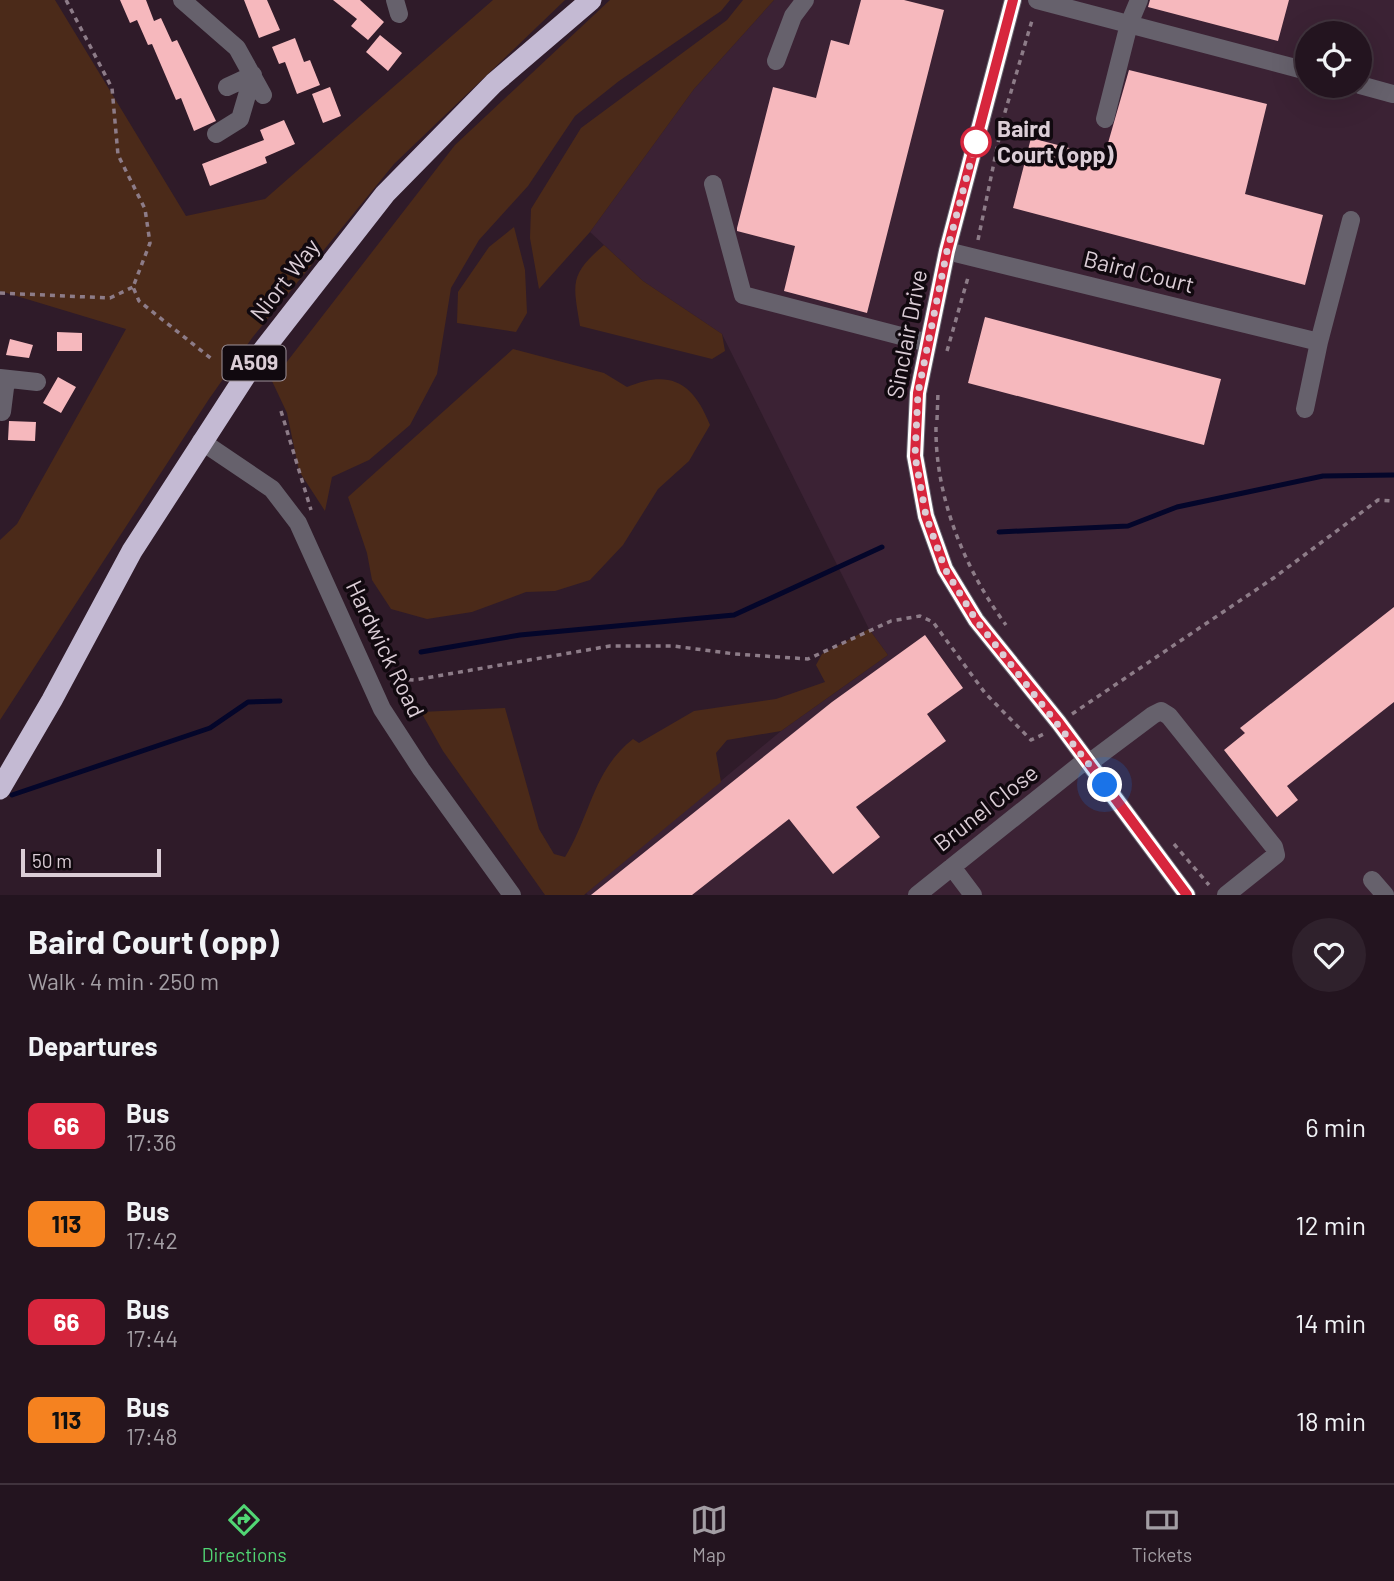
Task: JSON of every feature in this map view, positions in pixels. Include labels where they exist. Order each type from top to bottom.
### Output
[{"type":"highway","name":"Niort Way","points":[[0,789],[52,700],[132,551],[257,358],[385,194],[494,83],[591,0]]},
{"type":"street","points":[[182,0],[237,48],[263,95]]},
{"type":"street","points":[[776,61],[793,16],[805,0]]},
{"type":"street","name":"Sinclair Drive","points":[[1013,0],[947,251],[918,393],[915,456],[926,516],[945,569],[976,620],[1066,719],[1088,762],[1187,895]]},
{"type":"street","points":[[1105,119],[1129,24],[1139,0]]},
{"type":"street","points":[[1035,9],[1129,24],[1295,68]]},
{"type":"street","points":[[227,87],[253,75]]},
{"type":"street","points":[[216,134],[240,119],[253,75]]},
{"type":"street","points":[[1372,88],[1393,94]]},
{"type":"street","points":[[713,184],[743,295],[928,343]]},
{"type":"street","points":[[1305,409],[1319,342],[1352,220]]},
{"type":"street","name":"Baird Court","points":[[947,251],[1319,342]]},
{"type":"street","points":[[2,412],[3,379],[37,382]]},
{"type":"street","name":"Hardwick Road","points":[[201,441],[272,489],[298,523],[383,709],[421,769],[512,895]]},
{"type":"street","name":"Brunel Close","points":[[917,895],[1088,762],[1161,711],[1170,716],[1274,847],[1276,855],[1226,895]]},
{"type":"street","points":[[951,867],[974,895]]},
{"type":"street","points":[[1372,880],[1385,895]]},
{"type":"path","points":[[0,293],[110,298],[133,287],[150,243],[145,209],[118,155],[112,88],[66,0]]},
{"type":"path","points":[[977,243],[1003,119],[1035,9]]},
{"type":"path","points":[[943,360],[957,321],[969,271]]},
{"type":"path","points":[[133,287],[139,301],[213,360]]},
{"type":"path","points":[[940,382],[936,432],[941,474],[955,530],[979,584],[1012,634]]},
{"type":"path","points":[[281,411],[313,514]]},
{"type":"path","points":[[378,660],[397,679],[414,680],[610,646],[673,646],[808,659],[891,621],[920,616],[933,622],[985,693],[1031,740],[1039,738],[1275,578],[1378,500],[1394,501]]},
{"type":"path","points":[[1065,706],[1066,719]]},
{"type":"shaded area","points":[[0,0],[55,0],[186,216],[265,199],[493,0],[565,0],[394,164],[252,338],[209,399],[0,720],[0,540],[17,524],[126,329],[0,291]]},
{"type":"shaded area","points":[[610,0],[730,0],[721,11],[619,81],[575,116],[528,186],[479,240],[451,288],[437,374],[410,425],[369,460],[332,477],[325,511],[299,471],[287,413],[272,381],[455,145]]},
{"type":"shaded area","points":[[743,0],[774,0],[694,89],[590,232],[539,289],[530,238],[531,209],[581,128],[727,20]]},
{"type":"shaded area","points":[[774,0],[1394,0],[1394,895],[588,895],[586,893],[781,731],[888,655],[869,629],[722,334],[643,281],[590,232],[694,89]]},
{"type":"shaded area","points":[[514,227],[525,270],[527,313],[516,332],[457,323],[458,292],[489,247]]},
{"type":"shaded area","points":[[604,245],[643,281],[722,334],[725,351],[712,359],[580,326],[576,281],[584,264]]},
{"type":"shaded area","points":[[513,349],[604,373],[627,387],[656,379],[678,383],[696,398],[710,425],[689,461],[658,489],[623,545],[590,580],[555,591],[526,592],[472,612],[427,619],[391,609],[372,580],[367,553],[348,497]]},
{"type":"shaded area","points":[[869,629],[888,655],[781,731],[727,740],[716,753],[721,782],[584,895],[545,895],[443,751],[421,712],[505,708],[539,829],[554,854],[565,857],[600,779],[620,751],[633,739],[639,743],[694,711],[776,699],[825,682],[816,665],[822,654]]},
{"type":"building","points":[[120,0],[146,0],[154,21],[161,18],[172,42],[177,40],[216,121],[194,131],[181,98],[176,100],[152,44],[148,45],[137,20],[130,23]]},
{"type":"building","points":[[244,0],[267,0],[280,30],[259,38]]},
{"type":"building","points":[[333,0],[360,0],[384,22],[368,40],[351,26],[357,19]]},
{"type":"building","points":[[861,0],[904,0],[944,10],[867,313],[784,291],[795,246],[737,231],[773,87],[816,98],[831,40],[849,45]]},
{"type":"building","points":[[1150,0],[1289,0],[1278,41],[1148,7]]},
{"type":"building","points":[[380,35],[402,53],[388,71],[366,52]]},
{"type":"building","points":[[295,38],[304,62],[310,60],[320,85],[297,94],[285,62],[279,64],[272,47]]},
{"type":"building","points":[[1129,70],[1267,104],[1245,194],[1323,215],[1305,285],[1013,208],[1031,138],[1104,157]]},
{"type":"building","points":[[330,87],[341,116],[323,123],[312,94]]},
{"type":"building","points":[[284,120],[295,144],[265,157],[267,163],[210,186],[202,164],[264,140],[260,130]]},
{"type":"building","points":[[985,317],[1221,379],[1204,445],[968,383]]},
{"type":"building","points":[[57,332],[82,333],[82,351],[57,351]]},
{"type":"building","points":[[10,339],[33,345],[29,358],[6,355]]},
{"type":"building","points":[[58,377],[76,387],[61,413],[43,403]]},
{"type":"building","points":[[9,421],[36,422],[35,441],[8,440]]},
{"type":"building","points":[[1394,607],[1394,702],[1287,786],[1298,800],[1277,817],[1224,750],[1245,733],[1240,728]]},
{"type":"building","points":[[925,635],[963,688],[927,714],[946,741],[856,807],[880,837],[833,874],[789,819],[692,895],[591,895],[832,702]]},
{"type":"waterway","points":[[999,532],[1128,526],[1177,507],[1323,476],[1394,475]]},
{"type":"waterway","points":[[421,652],[520,635],[734,615],[882,547]]},
{"type":"waterway","points":[[12,795],[210,728],[248,702],[280,701]]},
{"type":"bus line","name":"66","points":[[1013,0],[947,251],[918,393],[915,456],[926,516],[945,569],[976,620],[1059,723],[1187,895]]},
{"type":"place","name":"Baird Court (opp)","points":[[976,142]]},
{"type":"route","points":[[976,142],[947,251],[918,393],[915,456],[926,516],[945,569],[976,620],[1105,785]]}]
